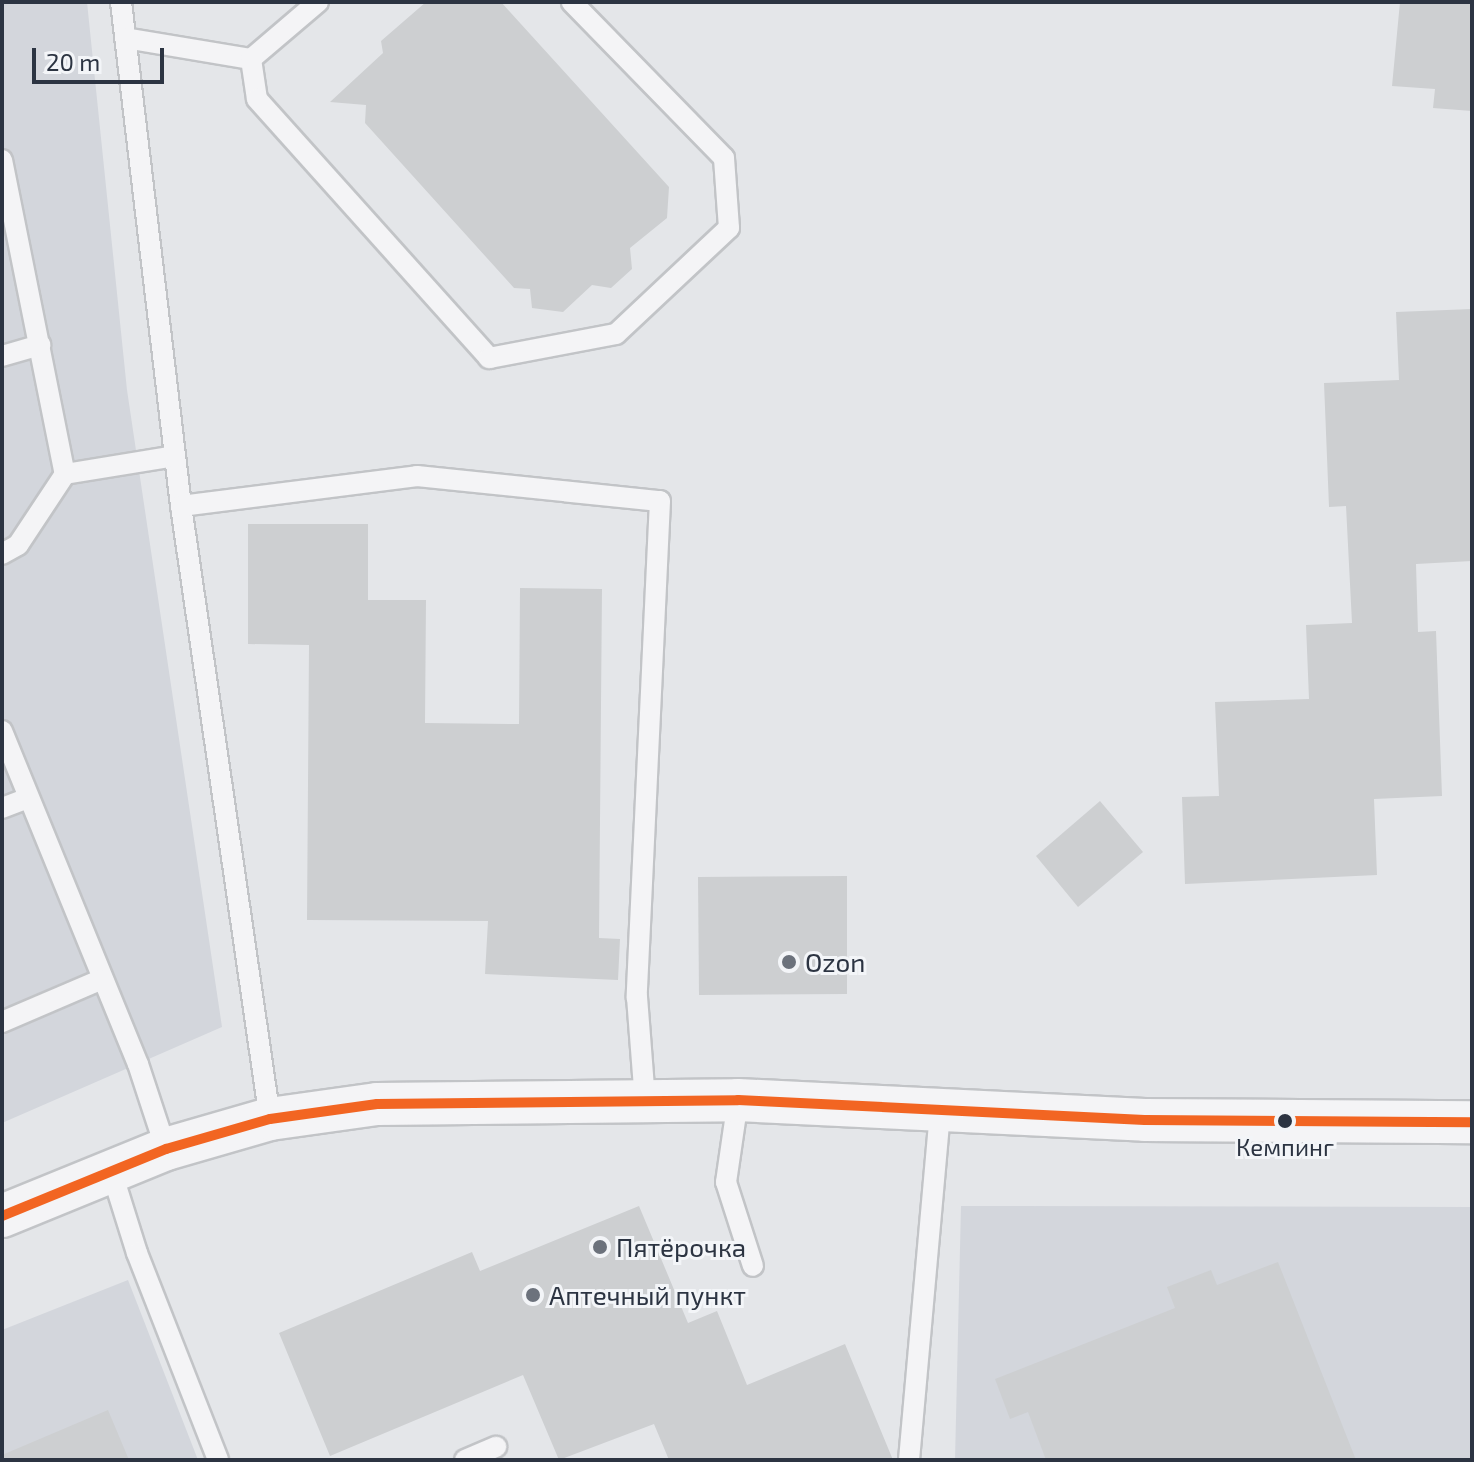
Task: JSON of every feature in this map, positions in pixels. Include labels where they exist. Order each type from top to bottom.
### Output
[{"type":"street","points":[[2,1216],[166,1149],[270,1119],[392,1103],[738,1100],[1145,1120],[1472,1122]]},
{"type":"lane","points":[[121,2],[181,506],[270,1119]]},
{"type":"lane","points":[[125,38],[251,59],[318,2]]},
{"type":"lane","points":[[251,59],[257,99],[489,358],[616,334],[729,228],[724,158],[572,2]]},
{"type":"lane","points":[[2,160],[65,474],[18,545],[2,554]]},
{"type":"lane","points":[[2,356],[40,345]]},
{"type":"lane","points":[[65,474],[175,456]]},
{"type":"lane","points":[[181,506],[417,476],[660,501],[637,997],[645,1100]]},
{"type":"lane","points":[[2,731],[100,980],[138,1064],[166,1149]]},
{"type":"lane","points":[[2,808],[28,798]]},
{"type":"lane","points":[[2,1022],[100,980]]},
{"type":"lane","points":[[738,1100],[726,1182],[753,1266]]},
{"type":"lane","points":[[909,1460],[940,1110]]},
{"type":"lane","points":[[112,1173],[137,1253],[218,1460]]},
{"type":"lane","points":[[465,1460],[496,1447]]},
{"type":"shaded area","points":[[2,2],[87,2],[127,390],[222,1027],[2,1123]]},
{"type":"shaded area","points":[[961,1206],[1472,1207],[1472,1460],[955,1460]]},
{"type":"shaded area","points":[[128,1280],[198,1460],[2,1460],[2,1330]]},
{"type":"building","points":[[426,2],[501,2],[669,187],[667,218],[630,248],[632,269],[611,288],[592,285],[563,312],[532,308],[530,289],[514,288],[365,123],[366,105],[330,102],[383,53],[381,41]]},
{"type":"building","points":[[1400,2],[1472,2],[1472,111],[1433,108],[1435,89],[1392,86]]},
{"type":"building","points":[[1472,309],[1472,561],[1416,564],[1418,632],[1436,631],[1442,796],[1374,799],[1377,875],[1185,884],[1182,797],[1219,796],[1215,702],[1309,699],[1306,625],[1352,623],[1346,506],[1329,507],[1324,383],[1399,380],[1396,312]]},
{"type":"building","points":[[248,524],[368,524],[368,600],[426,600],[425,723],[519,724],[520,588],[602,589],[599,938],[620,939],[618,980],[485,974],[488,921],[307,920],[309,645],[248,644]]},
{"type":"building","points":[[1100,801],[1143,852],[1078,907],[1036,856]]},
{"type":"building","points":[[847,876],[847,994],[699,995],[698,877]]},
{"type":"building","points":[[639,1206],[688,1323],[717,1311],[747,1385],[845,1344],[893,1460],[669,1460],[654,1424],[559,1460],[523,1375],[330,1456],[279,1333],[472,1252],[480,1271]]},
{"type":"building","points":[[1278,1262],[1356,1460],[1046,1460],[1028,1412],[1010,1419],[995,1379],[1175,1308],[1167,1287],[1211,1270],[1217,1285]]},
{"type":"building","points":[[108,1410],[129,1460],[2,1460],[2,1455]]},
{"type":"transit line","points":[[2,1216],[166,1149],[270,1119],[377,1104],[738,1100],[1145,1120],[1472,1122]]},
{"type":"place","name":"Ozon","points":[[789,962]]},
{"type":"place","name":"Кемпинг","points":[[1285,1121]]},
{"type":"place","name":"Пятёрочка","points":[[600,1247]]},
{"type":"place","name":"Аптечный пункт","points":[[533,1295]]}]
